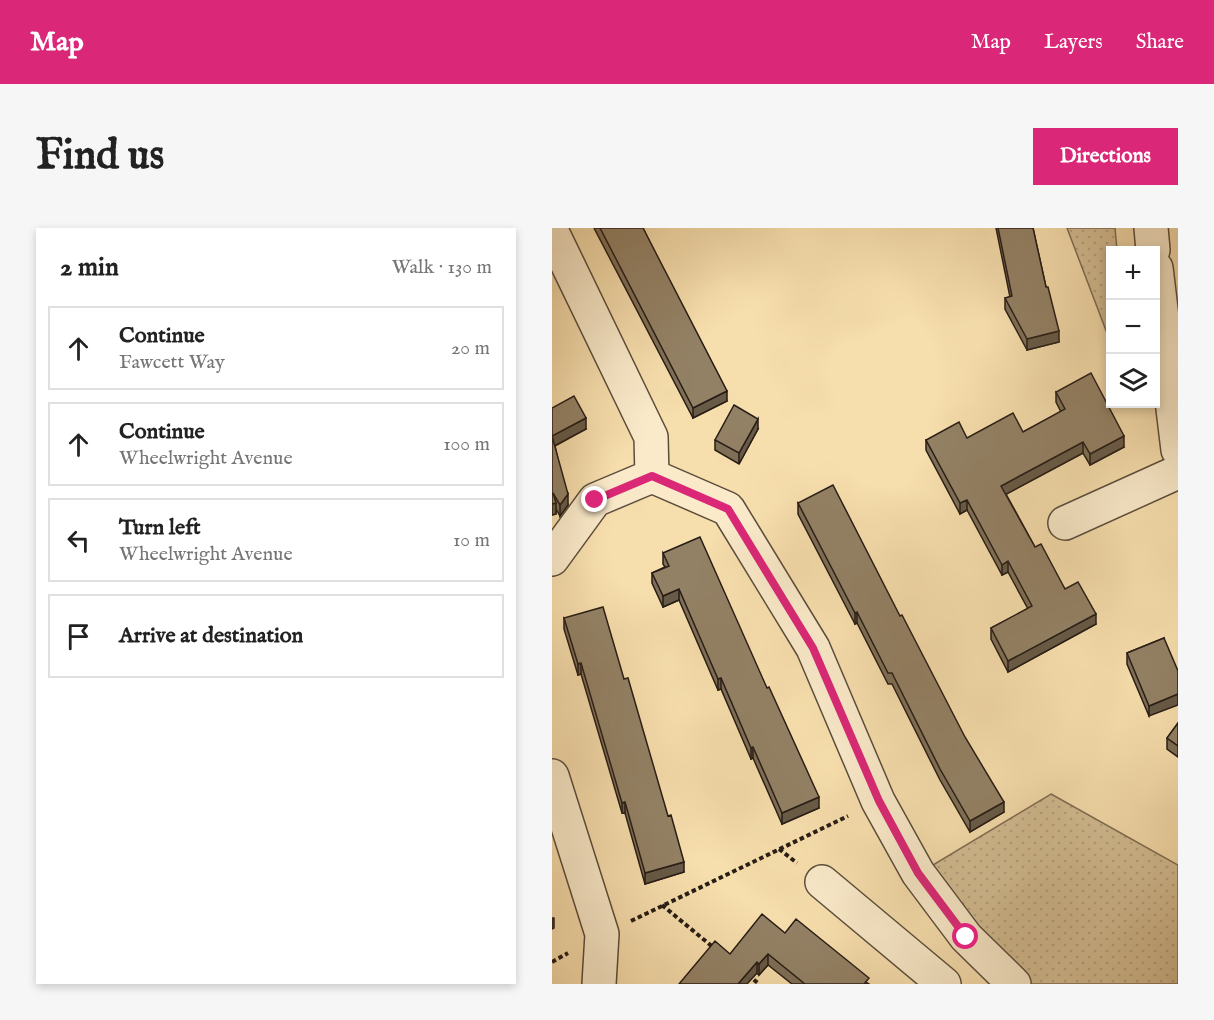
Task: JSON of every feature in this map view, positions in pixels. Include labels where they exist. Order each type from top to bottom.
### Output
[{"type":"street","points":[[1150,228],[1152,246]]},
{"type":"street","points":[[552,232],[651,437],[652,476]]},
{"type":"street","points":[[1160,289],[1171,336],[1178,450]]},
{"type":"street","points":[[1065,523],[1178,472]]},
{"type":"street","points":[[552,559],[595,500],[652,476],[728,509],[813,648],[879,801],[918,873],[966,937],[1014,984]]},
{"type":"street","points":[[552,776],[602,934],[599,984]]},
{"type":"street","points":[[822,882],[944,984]]},
{"type":"path","points":[[602,934],[879,801]]},
{"type":"path","points":[[662,905],[722,954]]},
{"type":"path","points":[[747,974],[756,983]]},
{"type":"shaded area","points":[[1067,228],[1115,228],[1117,246],[1106,246],[1106,330]]},
{"type":"shaded area","points":[[1051,794],[1178,865],[1178,984],[1014,984],[918,874]]},
{"type":"building","points":[[600,228],[643,228],[727,391],[693,408]]},
{"type":"building","points":[[998,228],[1033,228],[1046,287],[1048,287],[1059,331],[1027,339],[1005,298],[1012,296]]},
{"type":"building","points":[[1091,373],[1106,402],[1106,408],[1109,408],[1124,436],[1090,454],[1083,442],[1001,486],[1035,547],[1041,544],[1065,589],[1078,582],[1096,614],[1008,661],[991,628],[1032,606],[1008,561],[1002,565],[967,500],[960,503],[926,440],[959,422],[967,438],[1013,413],[1023,432],[1065,409],[1056,392]]},
{"type":"building","points":[[574,396],[586,418],[552,436],[552,408]]},
{"type":"building","points":[[734,405],[758,419],[739,453],[715,440]]},
{"type":"building","points":[[552,436],[568,494],[560,505],[553,493],[556,503],[552,504]]},
{"type":"building","points":[[833,485],[965,737],[1004,802],[970,821],[940,769],[892,673],[888,673],[857,612],[855,613],[798,503]]},
{"type":"building","points":[[700,537],[767,688],[769,687],[819,797],[782,813],[721,678],[718,679],[679,589],[663,596],[652,573],[669,566],[663,553]]},
{"type":"building","points":[[603,607],[624,679],[628,678],[668,816],[671,815],[684,862],[645,873],[581,663],[578,664],[564,618]]},
{"type":"building","points":[[1164,638],[1178,671],[1178,694],[1149,706],[1127,653]]},
{"type":"building","points":[[1178,723],[1178,746],[1167,738]]},
{"type":"building","points":[[762,914],[785,933],[796,919],[869,978],[864,984],[805,984],[768,954],[759,964],[757,962],[738,984],[679,984],[715,941],[730,954]]},
{"type":"route","points":[[595,500],[652,476],[728,509],[813,648],[879,801],[918,873],[966,937]]}]
